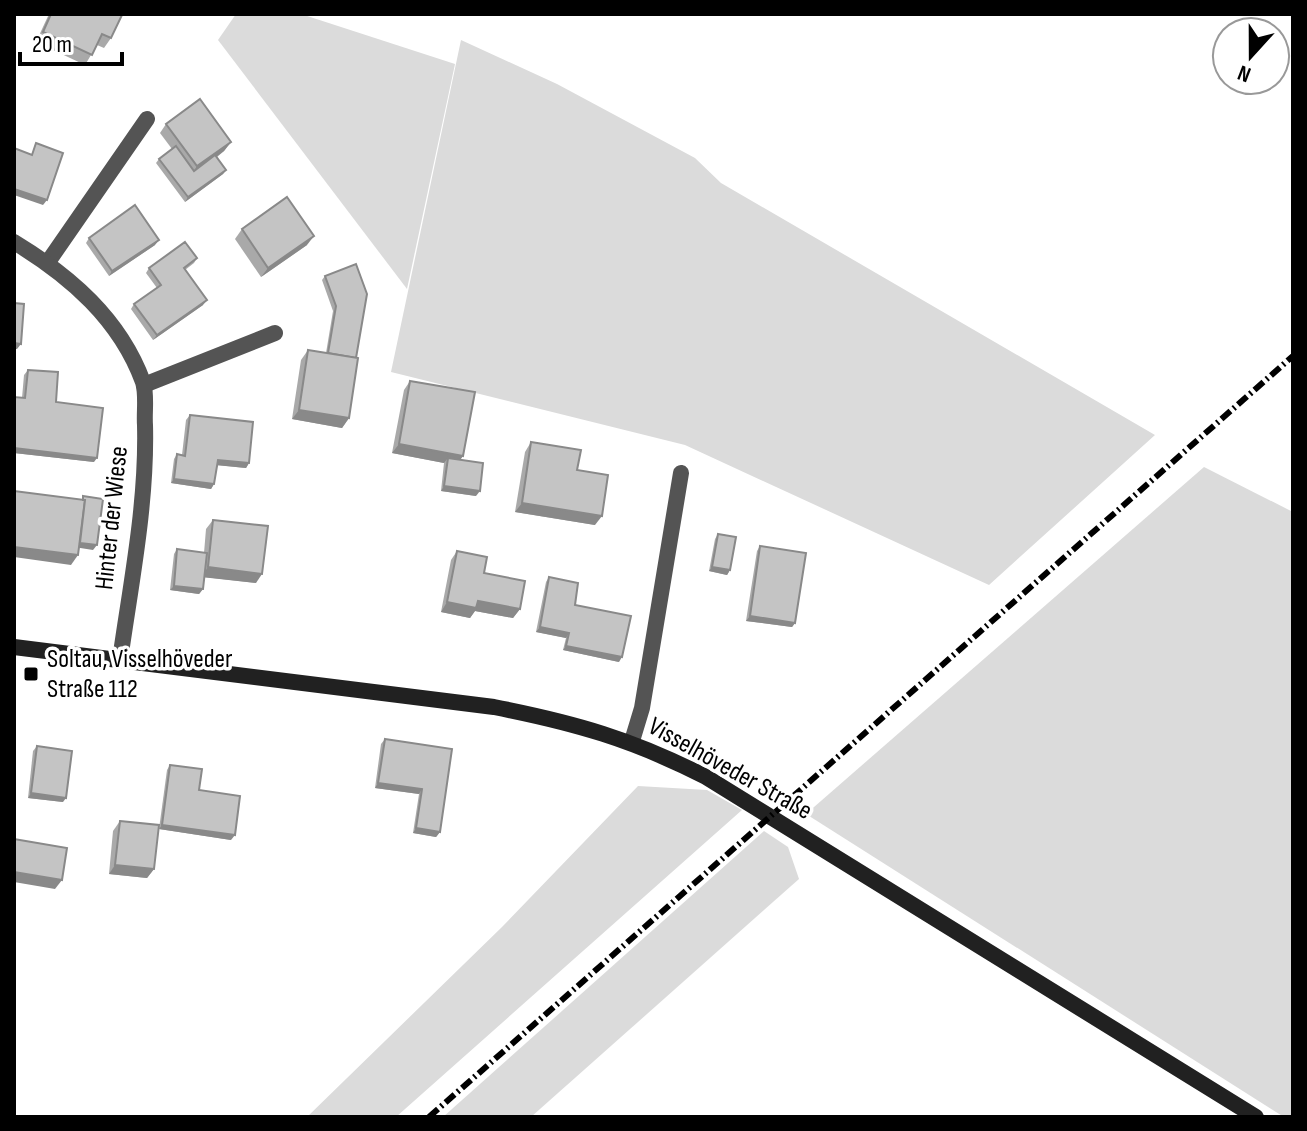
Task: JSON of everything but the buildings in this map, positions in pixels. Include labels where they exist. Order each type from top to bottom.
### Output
[{"type":"street","points":[[48,262],[147,119]]},
{"type":"street","name":"Hinter der Wiese","points":[[14,242],[48,262],[98,306],[126,348],[144,385],[146,473],[120,660]]},
{"type":"street","points":[[144,385],[275,333]]},
{"type":"street","points":[[632,741],[642,708],[681,473]]},
{"type":"street","name":"Visselhöveder Straße","points":[[14,647],[494,707],[577,724],[632,741],[706,777],[1256,1117]]},
{"type":"shaded area","points":[[236,14],[301,14],[455,64],[407,289],[218,40]]},
{"type":"shaded area","points":[[461,40],[557,84],[695,158],[721,183],[1155,435],[989,585],[685,445],[391,372]]},
{"type":"shaded area","points":[[1204,467],[1293,512],[1293,1117],[1284,1117],[806,814]]},
{"type":"shaded area","points":[[638,786],[707,790],[742,810],[396,1117],[307,1117],[502,927]]},
{"type":"shaded area","points":[[764,831],[788,847],[799,879],[531,1117],[443,1117]]},
{"type":"railway","points":[[429,1117],[1293,356]]},
{"type":"place","name":"Soltau, Visselhöveder Straße 112","points":[[31,674]]}]
